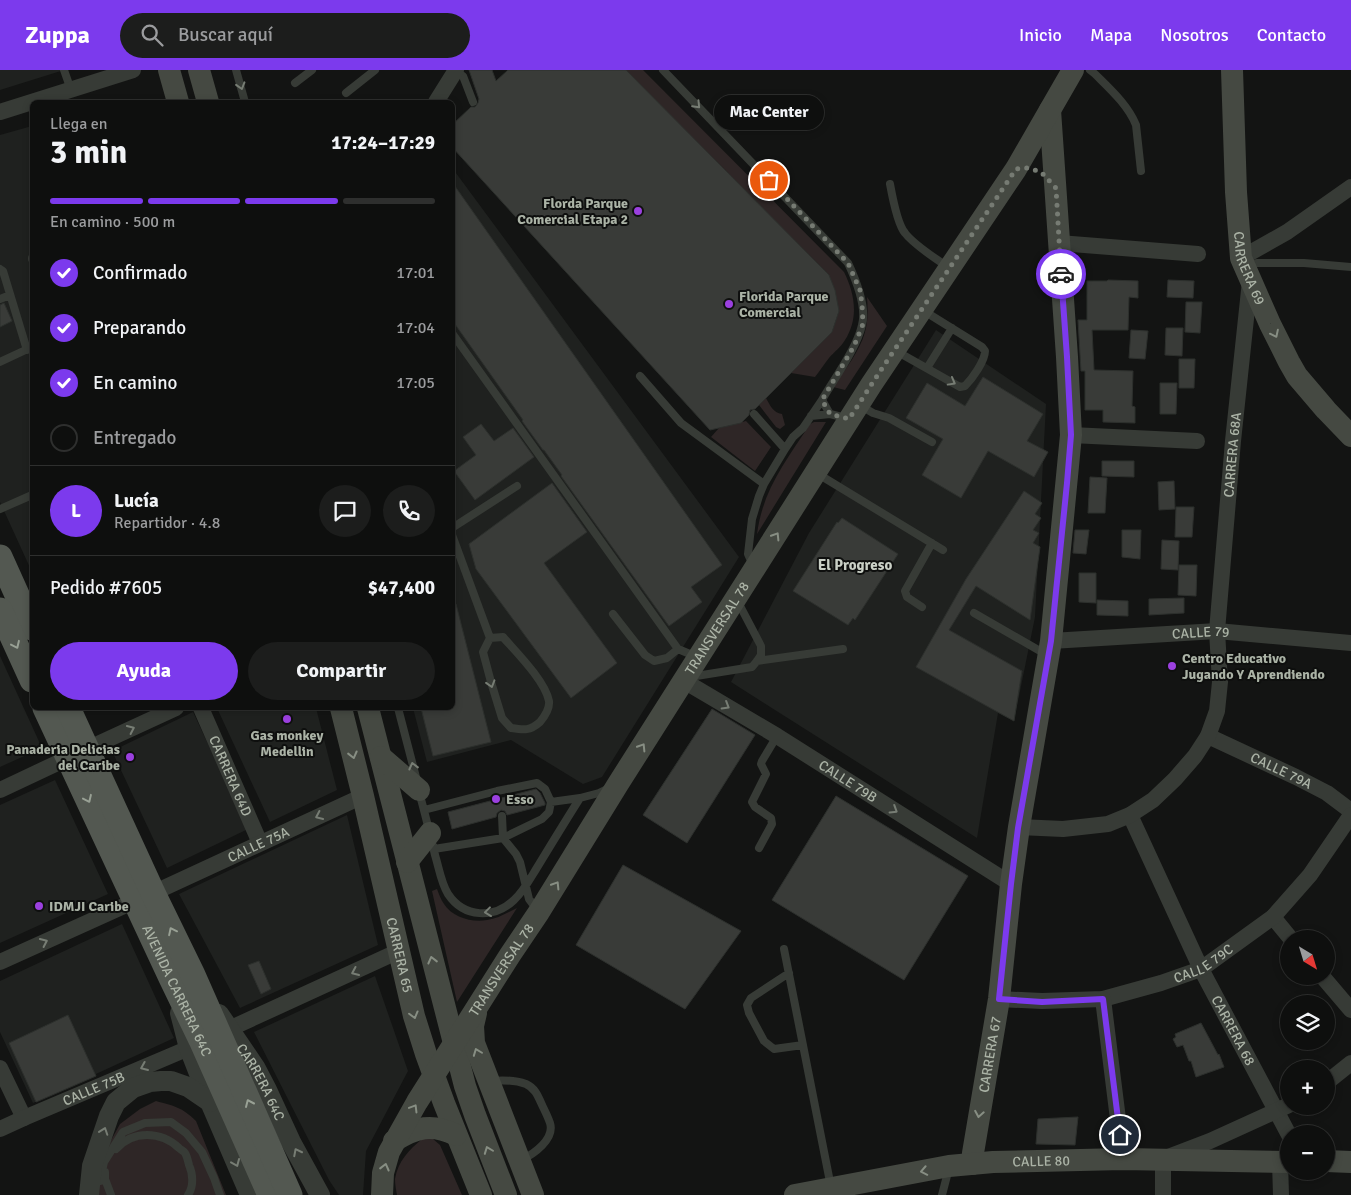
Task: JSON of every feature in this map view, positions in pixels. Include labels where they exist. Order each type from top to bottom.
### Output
[{"type":"main road","points":[[169,70],[177,100]]},
{"type":"main road","points":[[199,70],[207,100]]},
{"type":"main road","name":"TRANSVERSAL 78","points":[[382,1195],[383,1173],[394,1141],[476,1008],[539,912],[816,473],[846,412],[922,310],[1016,169],[1074,70]]},
{"type":"main road","name":"CARRERA 69","points":[[1232,70],[1236,192],[1250,263],[1270,324],[1297,376],[1351,436]]},
{"type":"main road","name":"CARRERA 69","points":[[1246,70],[1250,263],[1307,363],[1326,389],[1350,415]]},
{"type":"main road","name":"CARRERA 67","points":[[972,1164],[999,999],[1018,828],[1050,648],[1071,435],[1050,110]]},
{"type":"main road","points":[[1016,169],[1028,168],[1041,172],[1056,188]]},
{"type":"main road","points":[[0,557],[11,607],[30,673]]},
{"type":"main road","points":[[11,607],[30,626]]},
{"type":"main road","name":"AVENIDA CARRERA 64C","points":[[46,710],[77,754],[182,976],[290,1195]]},
{"type":"main road","name":"AVENIDA CARRERA 64C","points":[[68,710],[77,754]]},
{"type":"main road","name":"CARRERA 65","points":[[341,710],[363,796],[414,1016],[456,1135],[481,1195]]},
{"type":"main road","name":"CARRERA 65","points":[[369,710],[465,1086],[506,1195]]},
{"type":"main road","points":[[381,757],[395,768],[422,800]]},
{"type":"main road","points":[[407,862],[432,841]]},
{"type":"main road","name":"AVENIDA CARRERA 64C","points":[[182,976],[201,1040],[270,1195]]},
{"type":"main road","points":[[476,1008],[472,1034],[474,1043],[533,1195]]},
{"type":"main road","points":[[475,1115],[506,1127]]},
{"type":"main road","points":[[394,1141],[410,1132],[430,1127],[456,1135]]},
{"type":"main road","name":"CALLE 80","points":[[795,1195],[950,1166],[972,1164],[1122,1158],[1280,1162]]},
{"type":"main road","points":[[1335,1161],[1351,1162]]},
{"type":"street","points":[[41,100],[133,70]]},
{"type":"street","points":[[437,100],[456,71]]},
{"type":"street","points":[[0,112],[30,103]]},
{"type":"street","points":[[1250,263],[1287,232],[1343,199],[1351,187]]},
{"type":"street","points":[[1059,243],[1198,254]]},
{"type":"street","name":"CARRERA 68A","points":[[1217,631],[1250,263]]},
{"type":"street","points":[[1071,435],[1197,441]]},
{"type":"street","points":[[1018,828],[1063,829],[1108,824],[1130,815],[1153,800],[1175,779],[1195,756],[1208,736],[1217,711],[1220,682],[1217,631]]},
{"type":"street","name":"CALLE 79","points":[[1050,648],[1217,631],[1351,643]]},
{"type":"street","name":"CALLE 79B","points":[[685,679],[1011,884]]},
{"type":"street","points":[[0,790],[172,710]]},
{"type":"street","name":"CARRERA 64D","points":[[202,710],[260,843]]},
{"type":"street","name":"CALLE 79A","points":[[1208,736],[1296,776],[1327,793],[1351,813]]},
{"type":"street","name":"CALLE 75A","points":[[0,962],[363,796]]},
{"type":"street","name":"CALLE 79C","points":[[999,999],[1042,1002],[1103,999],[1162,983],[1201,969],[1273,917],[1310,875],[1351,813]]},
{"type":"street","name":"CARRERA 68","points":[[1130,815],[1201,969],[1280,1103]]},
{"type":"street","points":[[1273,917],[1284,930]]},
{"type":"street","points":[[229,1029],[399,951]]},
{"type":"street","points":[[182,976],[189,1048],[250,1195]]},
{"type":"street","name":"CARRERA 64C","points":[[182,976],[229,1029],[255,1067],[268,1090],[291,1142],[320,1195]]},
{"type":"street","points":[[1330,985],[1351,1010]]},
{"type":"street","points":[[1103,999],[1122,1158]]},
{"type":"street","name":"CALLE 75B","points":[[0,1129],[189,1048]]},
{"type":"street","points":[[1335,1076],[1351,1063]]},
{"type":"street","points":[[0,1068],[24,1118]]},
{"type":"street","points":[[94,1191],[92,1166],[109,1116],[116,1102],[133,1088],[150,1082],[171,1081],[188,1087],[210,1102]]},
{"type":"street","points":[[1163,1195],[1163,1159],[1210,1141],[1280,1109]]},
{"type":"street","points":[[1281,1195],[1283,1180]]},
{"type":"lane","points":[[64,70],[71,90]]},
{"type":"lane","points":[[236,70],[244,100]]},
{"type":"lane","points":[[295,83],[312,70]]},
{"type":"lane","points":[[346,93],[375,70]]},
{"type":"lane","points":[[663,70],[848,263],[860,290],[863,324],[854,346],[822,400],[803,428],[793,437],[764,484],[752,519],[748,554],[755,569]]},
{"type":"lane","points":[[1090,70],[1102,81],[1133,118],[1136,125],[1141,171]]},
{"type":"lane","points":[[456,71],[463,76],[473,102]]},
{"type":"lane","points":[[890,184],[894,205],[904,232],[936,259],[950,268]]},
{"type":"lane","points":[[1250,263],[1304,263],[1351,267]]},
{"type":"lane","points":[[0,269],[3,272],[30,348],[1,358]]},
{"type":"lane","points":[[0,299],[10,295]]},
{"type":"lane","points":[[894,350],[960,387],[970,382],[986,351],[922,310]]},
{"type":"lane","points":[[927,368],[952,328]]},
{"type":"lane","points":[[455,337],[678,649],[699,658]]},
{"type":"lane","points":[[640,376],[681,423],[764,484]]},
{"type":"lane","points":[[822,400],[846,412]]},
{"type":"lane","points":[[811,416],[846,412],[873,413],[889,418],[932,442]]},
{"type":"lane","points":[[754,414],[785,449]]},
{"type":"lane","points":[[816,473],[943,550]]},
{"type":"lane","points":[[455,526],[517,486]]},
{"type":"lane","points":[[0,510],[30,495]]},
{"type":"lane","points":[[455,543],[490,638],[483,652],[502,718],[511,728],[526,731],[546,715],[549,702],[543,685],[504,637],[490,638]]},
{"type":"lane","points":[[922,607],[907,597],[905,591],[932,543]]},
{"type":"lane","points":[[685,679],[752,667],[757,661],[761,646],[736,598]]},
{"type":"lane","points":[[974,613],[1050,648]]},
{"type":"lane","points":[[612,614],[646,655],[654,660],[667,658],[678,649]]},
{"type":"lane","points":[[757,661],[843,649]]},
{"type":"lane","points":[[399,710],[442,880],[448,894],[457,904],[469,912],[482,914],[496,912],[515,900],[580,798]]},
{"type":"lane","points":[[759,848],[772,820],[755,807],[752,802],[766,774],[761,764],[762,761],[777,736]]},
{"type":"lane","points":[[422,800],[497,795],[524,785],[537,783],[545,789],[551,802],[549,812],[542,819],[503,838],[432,841]]},
{"type":"lane","points":[[551,802],[580,798],[598,793],[618,784]]},
{"type":"lane","points":[[502,816],[503,838],[520,862],[529,899],[539,912]]},
{"type":"lane","points":[[784,949],[831,1188]]},
{"type":"lane","points":[[788,973],[751,998],[747,1005],[749,1014],[764,1041],[774,1049],[803,1045]]},
{"type":"lane","points":[[488,1081],[514,1081],[526,1084],[535,1090],[551,1124],[550,1134],[546,1141],[528,1157],[519,1160]]},
{"type":"lane","points":[[94,1191],[104,1162],[123,1132],[145,1123],[171,1122],[186,1133],[202,1152],[220,1195]]},
{"type":"lane","points":[[111,1195],[105,1179],[107,1160],[122,1143],[141,1135],[158,1136],[172,1142],[185,1153],[192,1174],[191,1191],[188,1195]]},
{"type":"lane","points":[[942,1195],[950,1166]]},
{"type":"shaded area","points":[[0,70],[64,70],[0,90]]},
{"type":"shaded area","points":[[626,70],[643,70],[844,272],[853,297],[854,315],[852,323],[843,343],[815,377],[791,373],[832,332],[839,311]]},
{"type":"shaded area","points":[[30,127],[30,568],[0,502],[0,135]]},
{"type":"shaded area","points":[[455,172],[739,557],[602,777],[583,784],[511,740],[427,762],[414,710],[455,710]]},
{"type":"shaded area","points":[[867,297],[887,326],[845,390],[833,387],[863,339],[868,310]]},
{"type":"shaded area","points":[[936,330],[1046,404],[1035,617],[1014,721],[998,713],[977,838],[731,682],[809,533]]},
{"type":"shaded area","points":[[766,398],[774,410],[782,414],[785,425],[780,429],[776,427],[759,405]]},
{"type":"shaded area","points":[[746,421],[771,447],[755,471],[711,437],[719,428]]},
{"type":"shaded area","points":[[826,422],[757,534],[764,503],[770,489],[784,463],[810,424]]},
{"type":"shaded area","points":[[0,656],[42,748],[0,767]]},
{"type":"shaded area","points":[[218,710],[317,710],[337,790],[270,822]]},
{"type":"shaded area","points":[[193,712],[248,829],[167,868],[112,751]]},
{"type":"shaded area","points":[[55,780],[108,894],[0,943],[0,805]]},
{"type":"shaded area","points":[[347,815],[378,945],[240,1008],[179,894]]},
{"type":"shaded area","points":[[437,889],[448,909],[457,916],[469,920],[481,921],[491,919],[502,916],[517,908],[457,1002],[432,891]]},
{"type":"shaded area","points":[[122,924],[174,1038],[33,1103],[0,1032],[0,981]]},
{"type":"shaded area","points":[[375,976],[408,1071],[366,1151],[363,1195],[339,1195],[329,1180],[254,1032]]},
{"type":"shaded area","points":[[156,1101],[182,1110],[196,1121],[226,1195],[95,1195],[103,1155],[120,1124],[140,1109]]},
{"type":"shaded area","points":[[422,1139],[433,1139],[440,1145],[462,1195],[397,1195],[395,1179],[401,1161]]},
{"type":"building","name":"Florida Parque Comercial","points":[[469,70],[492,70],[496,81],[508,70],[626,70],[829,275],[835,290],[839,311],[832,332],[755,409],[750,410],[749,415],[741,423],[710,430],[455,150],[455,122],[471,107],[475,107],[479,99]]},
{"type":"building","points":[[455,186],[722,565],[691,587],[702,602],[669,626],[455,324]]},
{"type":"building","points":[[1168,280],[1194,281],[1193,298],[1167,297]]},
{"type":"building","points":[[1087,281],[1138,281],[1138,298],[1129,297],[1128,330],[1092,330],[1094,370],[1133,371],[1132,406],[1135,407],[1135,423],[1103,422],[1103,410],[1085,410],[1085,371],[1081,371],[1078,320],[1087,320]]},
{"type":"building","points":[[1186,302],[1202,302],[1200,333],[1185,332]]},
{"type":"building","points":[[4,303],[12,321],[0,327],[0,305]]},
{"type":"building","points":[[1166,328],[1183,328],[1182,356],[1165,355]]},
{"type":"building","points":[[1131,330],[1148,331],[1145,359],[1129,358]]},
{"type":"building","points":[[1179,359],[1195,359],[1194,388],[1179,388]]},
{"type":"building","points":[[983,377],[1043,414],[1027,441],[1048,452],[1034,477],[988,451],[961,498],[922,475],[943,439],[906,418],[927,383],[965,406]]},
{"type":"building","points":[[1160,383],[1177,383],[1176,414],[1160,414]]},
{"type":"building","points":[[481,424],[494,441],[513,428],[534,457],[475,500],[455,472],[455,470],[476,455],[463,437]]},
{"type":"building","points":[[1102,461],[1134,461],[1134,477],[1102,476]]},
{"type":"building","points":[[1090,477],[1107,478],[1105,513],[1088,513]]},
{"type":"building","points":[[1174,481],[1175,509],[1159,510],[1158,482]]},
{"type":"building","points":[[552,483],[587,532],[544,563],[617,663],[571,698],[476,569],[469,544]]},
{"type":"building","points":[[1024,491],[1042,503],[1035,514],[1041,518],[1033,530],[1039,533],[1033,543],[1040,547],[1030,620],[976,586],[949,630],[1022,671],[1014,721],[916,667],[966,579]]},
{"type":"building","points":[[1176,507],[1194,507],[1192,537],[1175,537]]},
{"type":"building","points":[[842,518],[898,554],[855,620],[853,618],[848,625],[793,591],[837,522]]},
{"type":"building","points":[[1075,530],[1089,530],[1086,554],[1073,553]]},
{"type":"building","points":[[1122,530],[1141,530],[1140,559],[1122,557]]},
{"type":"building","points":[[1162,540],[1179,541],[1178,570],[1161,569]]},
{"type":"building","points":[[1179,565],[1197,565],[1196,596],[1178,595]]},
{"type":"building","points":[[1079,573],[1096,573],[1096,603],[1079,602]]},
{"type":"building","points":[[1184,598],[1184,613],[1149,615],[1149,599]]},
{"type":"building","points":[[1097,600],[1128,601],[1128,616],[1097,615]]},
{"type":"building","points":[[456,604],[491,742],[433,756],[422,710],[455,710]]},
{"type":"building","points":[[712,709],[755,735],[687,843],[643,815]]},
{"type":"building","points":[[536,789],[540,793],[545,805],[507,815],[505,811],[501,810],[497,813],[496,817],[452,829],[448,812]]},
{"type":"building","points":[[836,796],[968,876],[904,980],[772,900]]},
{"type":"building","points":[[623,865],[741,931],[685,1009],[576,945]]},
{"type":"building","points":[[259,961],[271,989],[261,994],[248,965]]},
{"type":"building","points":[[68,1015],[96,1076],[36,1102],[9,1043]]},
{"type":"building","points":[[1201,1023],[1219,1054],[1224,1067],[1196,1077],[1183,1045],[1177,1047],[1173,1039],[1176,1037],[1175,1034]]},
{"type":"building","points":[[1078,1117],[1075,1145],[1036,1144],[1038,1119]]},
{"type":"way so far","points":[[769,180],[848,263],[860,290],[863,324],[854,346],[822,400],[830,414],[849,419],[1016,169],[1028,168],[1041,172],[1056,188],[1061,274]]},
{"type":"place","name":"Mac Center","points":[[769,180]]},
{"type":"place","name":"Florda Parque Comercial Etapa 2","points":[[638,211]]},
{"type":"place","name":"Florida Parque Comercial","points":[[729,304]]},
{"type":"place","name":"Centro Educativo Jugando Y Aprendiendo","points":[[1172,666]]},
{"type":"place","name":"Gas monkey Medellin","points":[[287,719]]},
{"type":"place","name":"Panaderia Delicias del Caribe","points":[[130,757]]},
{"type":"place","name":"Esso","points":[[496,799]]},
{"type":"place","name":"IDMJI Caribe","points":[[39,906]]},
{"type":"district","name":"El Progreso","points":[[855,565]]},
{"type":"route","points":[[1061,274],[1071,435],[1067,483],[1051,641],[1018,828],[999,999],[1042,1002],[1103,999],[1120,1135]]}]
